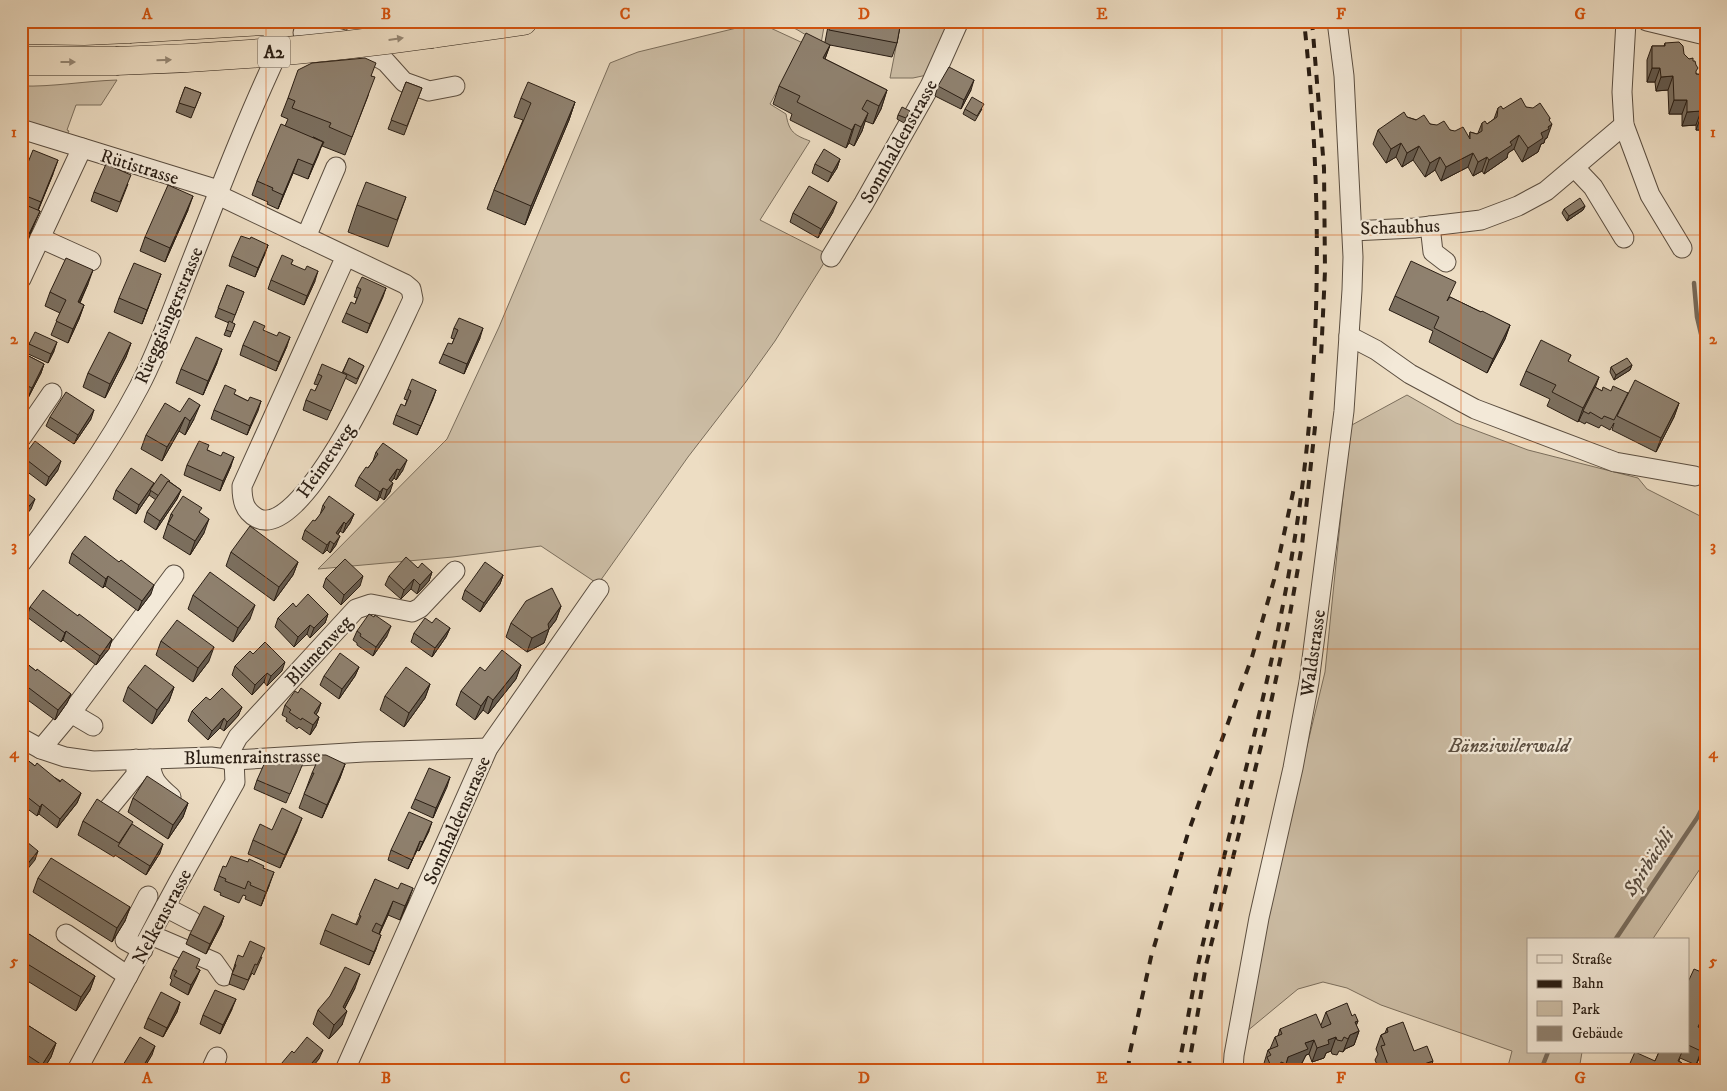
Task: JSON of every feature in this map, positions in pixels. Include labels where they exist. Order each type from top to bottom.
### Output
[{"type":"highway","name":"A2","points":[[21,61],[116,62],[294,51],[523,21]]},
{"type":"highway","name":"A2","points":[[21,30],[84,31],[266,22]]},
{"type":"street","points":[[352,42],[362,21]]},
{"type":"street","name":"Sonnhaldenstrasse","points":[[831,256],[868,196],[930,86],[959,21]]},
{"type":"street","name":"Schaubhus","points":[[1336,21],[1344,76],[1352,231],[1430,226],[1481,220],[1518,206],[1546,191],[1624,125]]},
{"type":"street","points":[[1626,21],[1622,92],[1624,125],[1650,195],[1682,248]]},
{"type":"street","points":[[1647,21],[1701,34],[1706,33]]},
{"type":"street","points":[[266,22],[270,41],[280,48],[288,49],[301,41],[302,27],[352,42],[386,62],[404,82],[429,91],[455,86]]},
{"type":"street","name":"Rüeggisingerstrasse","points":[[23,556],[80,484],[112,434],[139,386],[159,344],[264,80],[280,48]]},
{"type":"street","points":[[21,129],[82,148]]},
{"type":"street","name":"Rütistrasse","points":[[21,279],[82,148],[212,188],[218,195]]},
{"type":"street","points":[[306,237],[336,167]]},
{"type":"street","points":[[1575,168],[1593,186],[1624,238]]},
{"type":"street","name":"Heimetweg","points":[[218,195],[405,284],[411,289],[413,299],[367,396],[344,437],[317,478],[286,513],[272,520],[259,519],[248,512],[242,500],[242,486],[346,256]]},
{"type":"street","points":[[1430,226],[1433,252],[1446,262]]},
{"type":"street","name":"Waldstrasse","points":[[1233,1070],[1234,1055],[1259,918],[1293,768],[1309,682],[1344,411],[1352,290],[1352,231]]},
{"type":"street","points":[[40,238],[91,261]]},
{"type":"street","points":[[1349,336],[1376,350],[1410,374],[1474,409],[1615,462],[1695,476]]},
{"type":"street","points":[[21,438],[52,393]]},
{"type":"street","name":"Blumenweg","points":[[230,760],[238,737],[356,609],[371,604],[412,612],[420,608],[455,571]]},
{"type":"street","points":[[41,749],[71,713],[174,574]]},
{"type":"street","name":"Sonnhaldenstrasse","points":[[346,1070],[488,748],[599,589]]},
{"type":"street","points":[[71,713],[93,726]]},
{"type":"street","name":"Blumenrainstrasse","points":[[21,738],[41,749],[65,757],[93,761],[211,757],[230,760],[364,752],[488,748]]},
{"type":"street","points":[[143,759],[158,786],[171,796]]},
{"type":"street","points":[[104,814],[136,776],[143,759]]},
{"type":"street","name":"Nelkenstrasse","points":[[77,1070],[235,782],[230,760]]},
{"type":"street","points":[[148,896],[125,940],[147,942],[214,962],[224,976]]},
{"type":"street","points":[[165,907],[192,921]]},
{"type":"street","points":[[66,934],[128,976]]},
{"type":"green space","points":[[771,21],[825,21],[821,44],[796,29]]},
{"type":"green space","points":[[901,21],[947,21],[948,25],[927,75],[913,78],[890,78]]},
{"type":"green space","points":[[753,24],[764,25],[803,43],[770,104],[786,114],[793,132],[810,141],[760,220],[829,255],[775,341],[688,457],[598,584],[541,546],[453,557],[318,569],[447,439],[499,327],[610,63],[638,52]]},
{"type":"green space","points":[[117,80],[101,105],[76,105],[67,135],[21,122],[21,86]]},
{"type":"green space","name":"Bänziwilerwald","points":[[1407,395],[1456,423],[1528,450],[1638,478],[1647,489],[1706,519],[1706,860],[1653,938],[1527,938],[1527,1054],[1582,1054],[1579,1070],[1507,1070],[1512,1051],[1381,1005],[1347,988],[1323,982],[1298,989],[1246,1032],[1256,956],[1325,672],[1350,426]]},
{"type":"building","points":[[831,21],[901,21],[897,43],[829,30]]},
{"type":"building","points":[[806,33],[830,45],[823,58],[887,90],[879,106],[867,100],[862,109],[868,113],[861,127],[855,124],[852,130],[797,102],[800,96],[779,86]]},
{"type":"building","points":[[1679,42],[1683,46],[1684,54],[1689,59],[1693,58],[1693,61],[1695,61],[1698,68],[1696,74],[1706,75],[1706,116],[1701,116],[1701,111],[1687,112],[1687,100],[1674,100],[1673,76],[1661,77],[1660,68],[1652,68],[1652,46],[1665,46],[1665,43]]},
{"type":"building","points":[[365,58],[376,63],[371,76],[375,77],[352,137],[329,127],[331,123],[292,108],[295,101],[288,98],[298,70],[312,63]]},
{"type":"building","points":[[949,67],[974,80],[964,100],[938,86]]},
{"type":"building","points":[[406,82],[422,88],[407,126],[391,120]]},
{"type":"building","points":[[528,82],[575,102],[531,206],[494,190],[531,103],[521,98]]},
{"type":"building","points":[[185,87],[201,93],[195,108],[179,103]]},
{"type":"building","points":[[972,97],[984,104],[977,116],[965,109]]},
{"type":"building","points":[[1521,98],[1526,107],[1533,108],[1540,103],[1552,124],[1548,127],[1549,129],[1541,133],[1543,138],[1528,148],[1519,135],[1510,142],[1512,145],[1489,160],[1487,157],[1478,162],[1473,153],[1446,167],[1440,157],[1430,163],[1419,146],[1407,153],[1401,143],[1391,149],[1378,130],[1404,112],[1407,117],[1416,120],[1424,115],[1430,124],[1437,125],[1444,121],[1450,130],[1455,131],[1463,127],[1470,139],[1470,132],[1477,134],[1482,131],[1482,123],[1485,121],[1487,124],[1497,117],[1498,108],[1501,106],[1503,109]]},
{"type":"building","points":[[902,107],[910,111],[906,118],[898,115]]},
{"type":"building","points":[[281,124],[323,142],[313,165],[298,159],[283,195],[257,181]]},
{"type":"building","points":[[824,149],[840,159],[832,173],[815,164]]},
{"type":"building","points":[[33,150],[58,160],[41,202],[21,194],[21,180]]},
{"type":"building","points":[[106,164],[131,175],[120,202],[94,192]]},
{"type":"building","points":[[366,182],[406,197],[397,220],[357,205]]},
{"type":"building","points":[[168,185],[193,196],[170,248],[145,237]]},
{"type":"building","points":[[809,186],[837,202],[821,229],[793,213]]},
{"type":"building","points":[[1580,198],[1585,206],[1569,216],[1564,209]]},
{"type":"building","points":[[28,206],[40,211],[28,236],[25,235],[26,231],[21,229],[21,220]]},
{"type":"building","points":[[21,229],[26,231],[21,243]]},
{"type":"building","points":[[241,236],[250,239],[251,237],[268,245],[258,268],[232,256]]},
{"type":"building","points":[[282,255],[293,260],[291,264],[305,270],[307,266],[318,271],[307,296],[271,280]]},
{"type":"building","points":[[66,258],[93,270],[78,302],[84,305],[73,329],[56,321],[66,300],[50,292]]},
{"type":"building","points":[[1411,261],[1456,282],[1447,301],[1450,297],[1510,325],[1493,359],[1434,328],[1439,317],[1395,296]]},
{"type":"building","points":[[134,263],[161,274],[147,310],[119,298]]},
{"type":"building","points":[[362,277],[386,288],[370,324],[346,313],[351,302],[355,304],[361,289],[357,287]]},
{"type":"building","points":[[227,285],[244,292],[235,315],[218,308]]},
{"type":"building","points":[[459,318],[483,328],[467,364],[443,354],[448,343],[452,344],[458,330],[454,328]]},
{"type":"building","points":[[229,321],[235,324],[232,332],[226,330]]},
{"type":"building","points":[[254,321],[265,326],[263,330],[277,336],[279,332],[290,337],[279,362],[243,345]]},
{"type":"building","points":[[35,332],[57,342],[51,354],[29,344]]},
{"type":"building","points":[[109,332],[131,343],[110,384],[88,373]]},
{"type":"building","points":[[196,337],[222,349],[208,381],[181,369]]},
{"type":"building","points":[[1541,340],[1571,355],[1568,361],[1599,377],[1583,408],[1552,392],[1556,385],[1526,371]]},
{"type":"building","points":[[21,352],[44,364],[32,388],[21,383]]},
{"type":"building","points":[[349,358],[364,366],[357,379],[343,372]]},
{"type":"building","points":[[1627,358],[1632,365],[1616,375],[1611,367]]},
{"type":"building","points":[[322,364],[347,375],[331,411],[306,400],[311,389],[315,391],[322,376],[318,374]]},
{"type":"building","points":[[412,379],[436,390],[421,426],[396,415],[401,404],[405,406],[411,391],[408,389]]},
{"type":"building","points":[[1635,380],[1679,403],[1661,438],[1617,416]]},
{"type":"building","points":[[225,385],[236,390],[234,394],[248,401],[250,397],[261,401],[250,426],[214,410]]},
{"type":"building","points":[[1613,386],[1628,393],[1614,420],[1604,416],[1602,419],[1590,412],[1589,414],[1583,411],[1595,387],[1602,391],[1603,387],[1611,391]]},
{"type":"building","points":[[66,392],[94,410],[78,435],[50,417]]},
{"type":"building","points":[[189,398],[200,405],[190,421],[185,417],[167,447],[146,435],[165,403],[180,412]]},
{"type":"building","points":[[35,441],[61,461],[49,477],[23,457]]},
{"type":"building","points":[[199,441],[209,445],[207,450],[221,456],[223,452],[234,457],[223,481],[187,465]]},
{"type":"building","points":[[383,443],[407,460],[389,480],[393,483],[387,490],[383,488],[380,492],[359,477],[378,454],[376,452]]},
{"type":"building","points":[[131,468],[154,483],[139,505],[116,490]]},
{"type":"building","points":[[161,474],[170,481],[168,481],[159,496],[150,490]]},
{"type":"building","points":[[168,481],[181,490],[160,521],[147,512]]},
{"type":"building","points":[[21,489],[35,499],[21,516]]},
{"type":"building","points":[[183,496],[202,508],[199,512],[209,519],[195,541],[168,524],[173,515],[171,514]]},
{"type":"building","points":[[329,496],[354,514],[346,524],[344,522],[336,533],[340,536],[334,544],[330,541],[327,545],[305,530],[321,513],[325,507],[323,505]]},
{"type":"building","points":[[250,526],[298,562],[279,587],[231,552]]},
{"type":"building","points":[[85,536],[119,562],[121,560],[154,585],[142,601],[108,576],[106,579],[72,553]]},
{"type":"building","points":[[406,557],[418,568],[422,563],[432,572],[420,585],[414,579],[404,590],[389,576]]},
{"type":"building","points":[[345,559],[363,576],[344,595],[326,578]]},
{"type":"building","points":[[485,562],[503,575],[484,603],[465,590]]},
{"type":"building","points":[[210,572],[255,605],[238,628],[193,595]]},
{"type":"building","points":[[552,588],[561,606],[548,624],[549,629],[532,638],[511,623],[526,601]]},
{"type":"building","points":[[43,590],[112,639],[100,656],[30,607]]},
{"type":"building","points":[[308,594],[328,614],[314,628],[310,625],[298,637],[278,618],[293,603],[296,607]]},
{"type":"building","points":[[369,614],[374,617],[375,615],[391,626],[376,647],[360,636],[361,634],[357,631]]},
{"type":"building","points":[[425,618],[432,623],[436,618],[450,628],[435,648],[414,633]]},
{"type":"building","points":[[177,620],[214,647],[198,668],[161,641]]},
{"type":"building","points":[[265,642],[285,662],[271,676],[267,673],[255,685],[235,666],[250,651],[253,654]]},
{"type":"building","points":[[502,650],[521,665],[493,700],[488,696],[481,706],[461,691],[480,667],[485,671]]},
{"type":"building","points":[[340,653],[359,667],[342,689],[324,676]]},
{"type":"building","points":[[21,659],[71,694],[58,710],[25,685],[23,688],[21,686]]},
{"type":"building","points":[[145,665],[174,687],[157,710],[128,687]]},
{"type":"building","points":[[406,667],[430,684],[409,713],[385,696]]},
{"type":"building","points":[[222,688],[242,707],[227,722],[224,718],[212,731],[192,711],[206,697],[210,700]]},
{"type":"building","points":[[301,688],[321,703],[314,713],[319,717],[313,725],[289,712],[291,710],[285,705],[295,691],[298,693]]},
{"type":"building","points":[[21,755],[35,766],[37,763],[60,782],[62,779],[81,793],[60,819],[42,804],[40,807],[21,792]]},
{"type":"building","points":[[320,755],[326,755],[345,764],[327,805],[304,794]]},
{"type":"building","points":[[304,761],[290,794],[257,780],[265,762]]},
{"type":"building","points":[[429,768],[450,777],[436,808],[415,799]]},
{"type":"building","points":[[147,776],[188,803],[173,825],[133,798]]},
{"type":"building","points":[[97,799],[133,822],[119,843],[83,821]]},
{"type":"building","points":[[282,808],[302,818],[285,855],[253,840],[260,824],[272,830]]},
{"type":"building","points":[[409,812],[432,822],[423,842],[420,841],[412,860],[391,850]]},
{"type":"building","points":[[132,824],[163,844],[150,866],[118,846]]},
{"type":"building","points":[[21,837],[38,851],[21,872]]},
{"type":"building","points":[[231,856],[248,862],[249,859],[264,866],[263,868],[274,872],[266,892],[250,885],[251,883],[248,881],[245,889],[225,881],[226,879],[219,876],[223,866],[226,867]]},
{"type":"building","points":[[51,858],[130,907],[117,928],[38,878]]},
{"type":"building","points":[[375,879],[398,889],[401,883],[413,888],[405,906],[393,901],[382,926],[376,923],[372,931],[381,935],[374,952],[325,930],[332,914],[357,925],[361,916],[359,915]]},
{"type":"building","points":[[204,906],[224,916],[210,944],[190,934]]},
{"type":"building","points":[[21,929],[95,976],[81,997],[21,960]]},
{"type":"building","points":[[250,941],[265,948],[248,980],[232,974],[238,955],[243,957]]},
{"type":"building","points":[[183,951],[200,959],[196,968],[200,970],[191,985],[174,976],[177,971],[173,969]]},
{"type":"building","points":[[345,967],[360,974],[343,1007],[347,1011],[334,1025],[318,1010],[330,996]]},
{"type":"building","points":[[1694,969],[1706,974],[1706,1011],[1698,1027],[1706,1030],[1706,1041],[1701,1051],[1690,1046],[1690,978]]},
{"type":"building","points":[[215,990],[236,999],[223,1025],[203,1015]]},
{"type":"building","points":[[161,992],[180,1002],[167,1028],[148,1018]]},
{"type":"building","points":[[1347,1003],[1352,1016],[1355,1014],[1358,1021],[1355,1022],[1359,1031],[1350,1035],[1348,1039],[1344,1037],[1342,1041],[1337,1040],[1336,1037],[1328,1040],[1329,1044],[1317,1048],[1314,1040],[1305,1043],[1308,1049],[1288,1057],[1286,1064],[1281,1062],[1280,1066],[1270,1064],[1267,1057],[1271,1055],[1268,1050],[1278,1046],[1275,1037],[1282,1034],[1280,1029],[1316,1014],[1322,1028],[1331,1024],[1326,1012]]},
{"type":"building","points":[[21,1021],[56,1043],[42,1065],[21,1051]]},
{"type":"building","points":[[1403,1022],[1414,1051],[1427,1046],[1433,1061],[1424,1064],[1426,1070],[1393,1070],[1392,1067],[1389,1068],[1381,1046],[1385,1045],[1381,1035],[1388,1032],[1387,1028]]},
{"type":"building","points":[[140,1037],[155,1046],[141,1070],[120,1070]]},
{"type":"building","points":[[307,1037],[323,1050],[306,1070],[276,1070],[292,1051],[294,1053]]},
{"type":"building","points":[[1634,1054],[1639,1054],[1655,1061],[1658,1054],[1681,1054],[1678,1061],[1682,1063],[1678,1070],[1627,1070]]},
{"type":"waterway","name":"Spirbächli","points":[[1694,283],[1697,317],[1706,355]]},
{"type":"waterway","name":"Spirbächli","points":[[1616,938],[1697,818],[1706,801]]},
{"type":"waterway","name":"Spirbächli","points":[[1541,1070],[1547,1054]]},
{"type":"railway","points":[[1178,1070],[1210,912],[1274,649],[1294,543],[1303,478],[1310,413],[1317,282],[1314,151],[1304,21]]},
{"type":"railway","points":[[1312,21],[1324,168],[1325,271],[1321,358]]},
{"type":"railway","points":[[1188,1070],[1206,965],[1265,730],[1290,614],[1302,545],[1316,418]]},
{"type":"railway","points":[[1128,1070],[1130,1052],[1151,957],[1188,833],[1252,657],[1274,580],[1294,488]]}]
